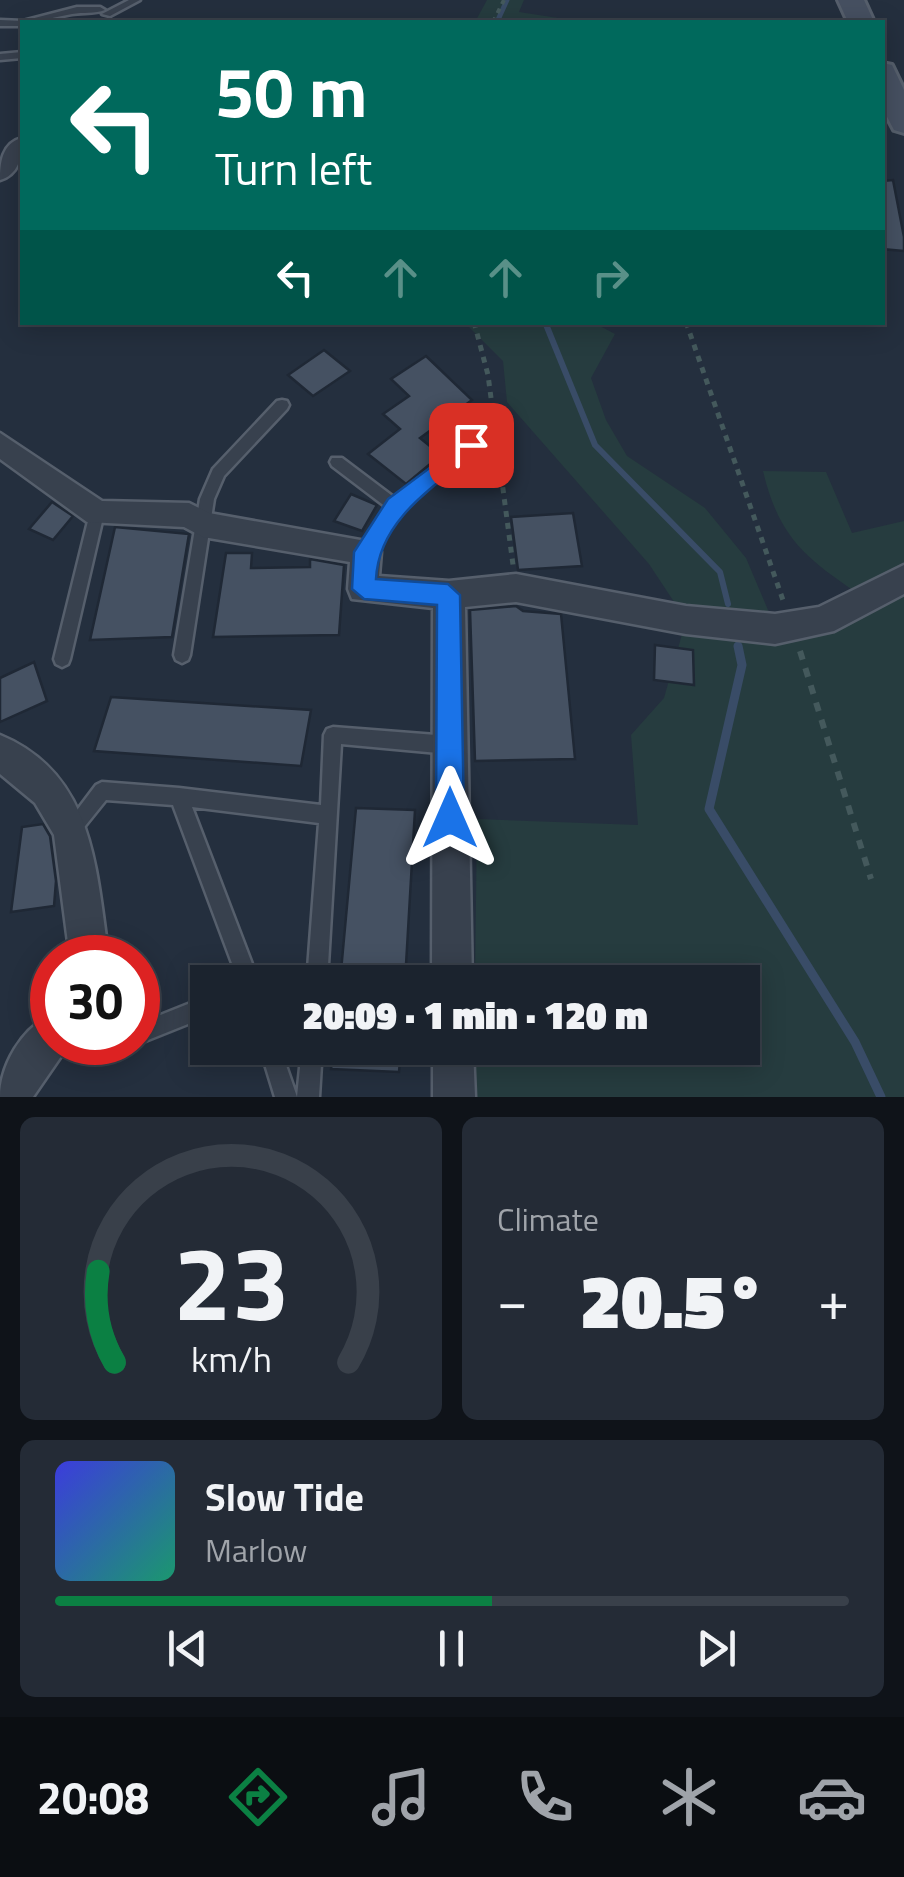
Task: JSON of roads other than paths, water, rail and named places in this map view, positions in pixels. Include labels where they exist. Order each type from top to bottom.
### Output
[{"type":"street","points":[[885,78],[904,124]]},
{"type":"street","points":[[0,173],[20,147]]},
{"type":"street","points":[[0,444],[97,513],[189,515],[203,524],[366,552],[364,589],[448,595],[516,588],[686,620],[776,629],[823,622],[904,579]]},
{"type":"street","points":[[448,595],[452,965]]},
{"type":"street","points":[[0,752],[46,791],[71,830],[87,935]]},
{"type":"street","points":[[8,1097],[31,1065]]},
{"type":"street","points":[[453,1065],[454,1097]]},
{"type":"lane","points":[[37,20],[77,10],[104,16],[136,0]]},
{"type":"lane","points":[[182,656],[203,524],[218,473],[282,405]]},
{"type":"lane","points":[[366,552],[396,506],[471,445],[470,414]]},
{"type":"lane","points":[[337,462],[396,506]]},
{"type":"lane","points":[[62,658],[97,513]]},
{"type":"lane","points":[[318,965],[333,735],[450,745]]},
{"type":"lane","points":[[71,830],[102,792],[328,815]]},
{"type":"lane","points":[[179,797],[243,965]]},
{"type":"lane","points":[[160,1025],[190,1013]]},
{"type":"lane","points":[[276,1065],[286,1097]]},
{"type":"lane","points":[[308,1097],[311,1065]]},
{"type":"waterway","points":[[498,20],[507,0]]},
{"type":"waterway","points":[[546,325],[595,445],[720,572],[728,604]]},
{"type":"waterway","points":[[738,646],[742,665],[709,809],[855,1042],[881,1097]]}]
